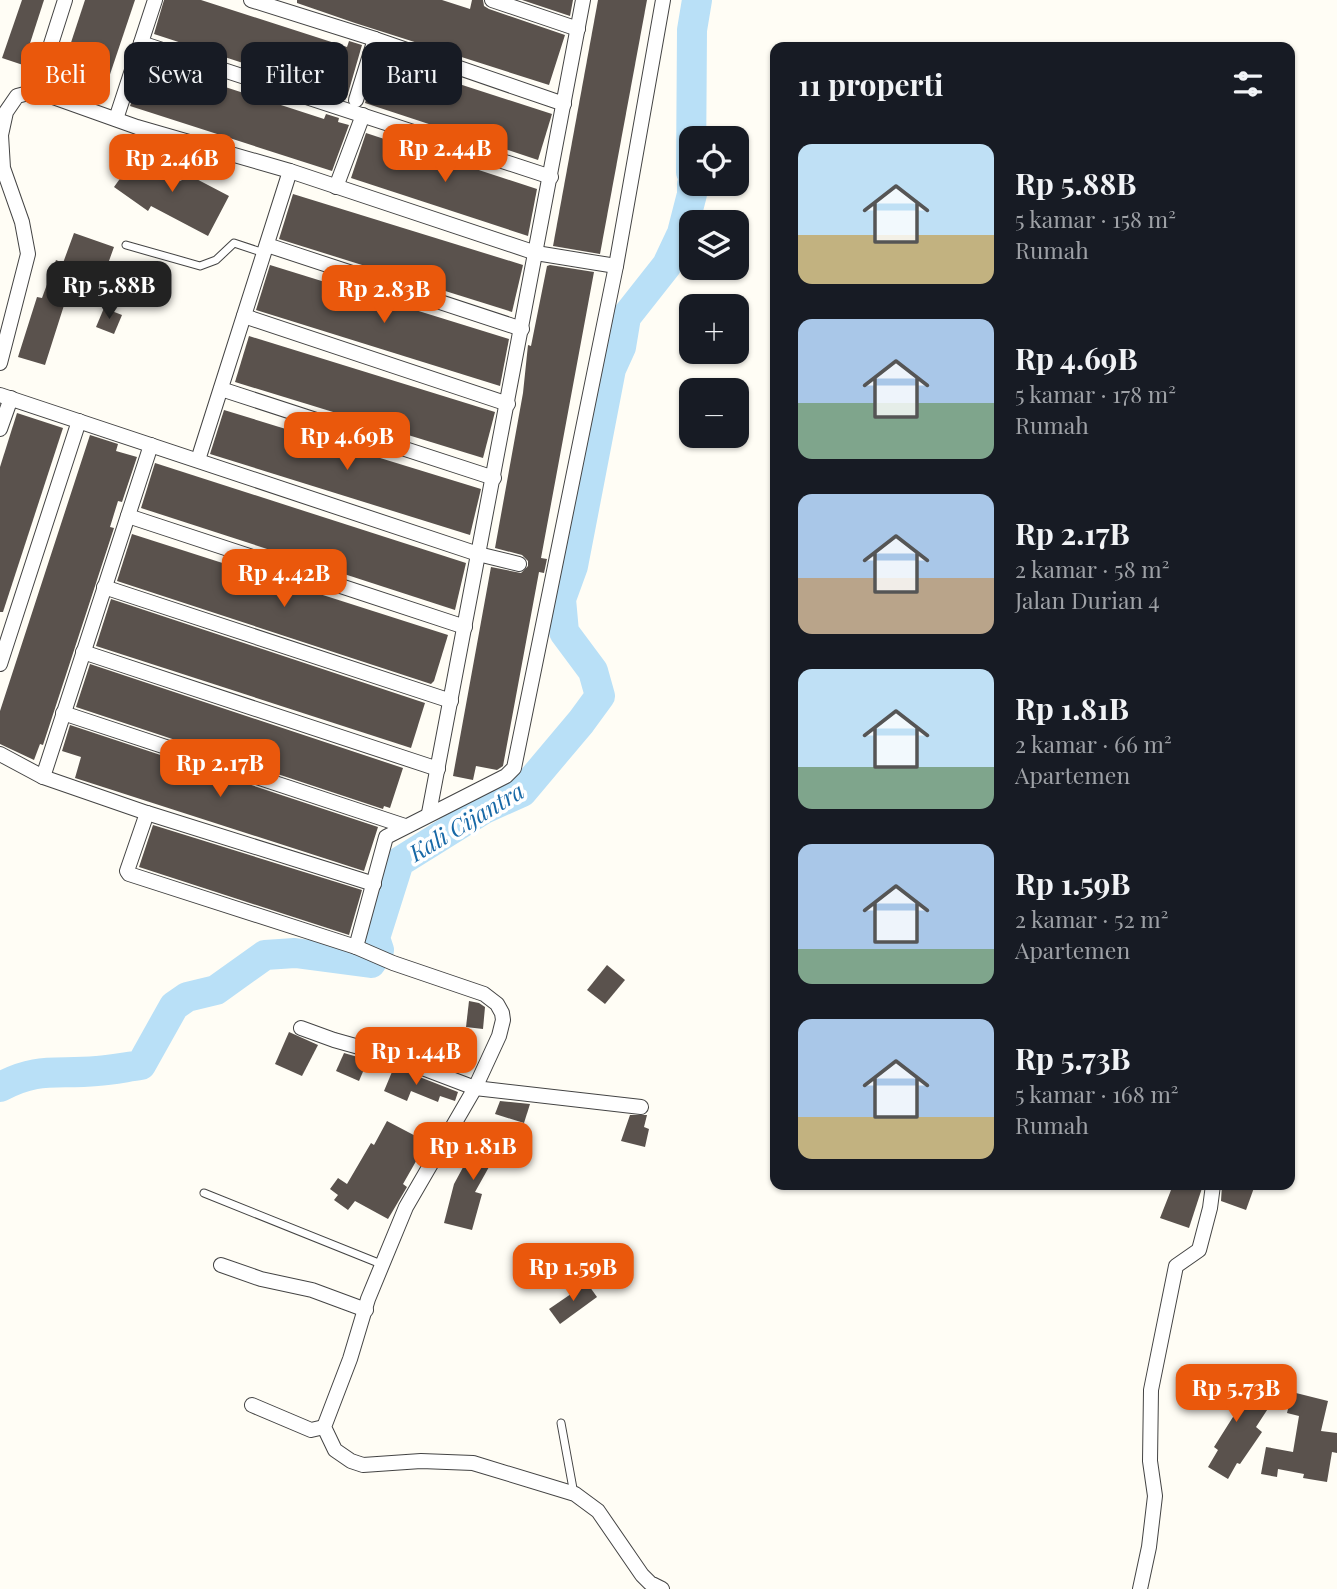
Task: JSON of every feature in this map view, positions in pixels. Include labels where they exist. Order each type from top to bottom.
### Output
[{"type":"street","points":[[52,42],[65,0]]},
{"type":"street","points":[[141,42],[155,0]]},
{"type":"street","points":[[251,0],[375,38],[564,104]]},
{"type":"street","points":[[492,0],[578,29]]},
{"type":"street","points":[[429,813],[583,0]]},
{"type":"street","points":[[361,949],[386,837],[506,776],[514,768],[616,266],[663,0]]},
{"type":"street","points":[[356,100],[375,38]]},
{"type":"street","points":[[227,71],[551,177]]},
{"type":"street","points":[[0,363],[28,254],[22,222],[3,168],[1,135],[6,113],[21,95]]},
{"type":"street","points":[[116,119],[124,95]]},
{"type":"street","points":[[76,105],[290,171],[536,253],[616,266]]},
{"type":"street","points":[[336,187],[363,115]]},
{"type":"street","points":[[198,460],[290,171]]},
{"type":"street","points":[[266,249],[522,329]]},
{"type":"street","points":[[244,316],[508,404]]},
{"type":"street","points":[[220,389],[494,478]]},
{"type":"street","points":[[0,429],[5,396],[478,554],[519,564]]},
{"type":"street","points":[[0,664],[79,421]]},
{"type":"street","points":[[43,777],[151,445]]},
{"type":"street","points":[[128,516],[465,627]]},
{"type":"street","points":[[104,587],[451,701]]},
{"type":"street","points":[[83,652],[438,769]]},
{"type":"street","points":[[63,713],[405,826]]},
{"type":"street","points":[[0,754],[43,777],[147,813],[374,884]]},
{"type":"street","points":[[147,813],[127,871],[129,874],[361,949],[393,963],[484,994],[497,1004],[502,1013],[499,1036],[475,1088],[406,1207],[368,1299],[324,1427],[335,1450],[351,1461],[363,1465],[421,1461],[473,1464],[575,1494],[598,1511],[642,1575],[662,1589]]},
{"type":"street","points":[[301,1028],[391,1056],[475,1088],[640,1107]]},
{"type":"street","points":[[1140,1589],[1149,1547],[1155,1496],[1150,1461],[1151,1390],[1176,1266],[1199,1250],[1212,1190]]},
{"type":"street","points":[[221,1265],[261,1279],[312,1290],[366,1310]]},
{"type":"street","points":[[253,1405],[311,1430],[324,1427]]},
{"type":"lane","points":[[126,245],[200,266],[216,260],[234,243],[266,249]]},
{"type":"lane","points":[[204,1193],[382,1264]]},
{"type":"lane","points":[[561,1423],[575,1494]]},
{"type":"building","points":[[22,0],[44,0],[30,42],[21,42],[21,64],[2,58]]},
{"type":"building","points":[[85,0],[135,0],[110,74],[110,42],[71,42]]},
{"type":"building","points":[[164,0],[201,0],[331,42],[241,42],[241,62],[227,58],[227,42],[179,42],[154,34]]},
{"type":"building","points":[[297,0],[442,0],[470,9],[472,0],[483,0],[484,6],[489,9],[565,35],[549,85],[462,57],[462,42],[414,42],[297,3]]},
{"type":"building","points":[[522,0],[573,0],[570,16]]},
{"type":"building","points":[[598,0],[647,0],[600,254],[553,246]]},
{"type":"building","points":[[349,41],[362,45],[348,94],[348,44]]},
{"type":"building","points":[[462,85],[552,114],[538,160],[371,105],[462,105]]},
{"type":"building","points":[[227,88],[241,92],[241,105],[281,105],[324,119],[326,114],[349,125],[332,171],[130,106],[227,105]]},
{"type":"building","points":[[366,133],[537,189],[528,236],[351,178]]},
{"type":"building","points":[[139,152],[181,181],[185,173],[229,196],[208,236],[151,206],[148,211],[114,187]]},
{"type":"building","points":[[293,194],[523,265],[512,312],[279,239]]},
{"type":"building","points":[[74,233],[114,247],[105,272],[83,264],[69,300],[66,299],[45,365],[18,357],[37,297],[42,298],[56,260],[63,263]]},
{"type":"building","points":[[270,265],[509,339],[500,386],[256,310]]},
{"type":"building","points":[[547,266],[594,272],[541,558],[547,559],[544,573],[539,572],[503,766],[497,770],[476,766],[473,780],[453,776],[491,567],[521,573],[528,566],[528,561],[522,555],[495,548],[523,393],[528,345],[531,346]]},
{"type":"building","points":[[104,308],[122,315],[114,334],[96,327]]},
{"type":"building","points":[[249,336],[495,412],[483,458],[235,382]]},
{"type":"building","points":[[224,410],[481,489],[470,535],[210,454]]},
{"type":"building","points":[[17,413],[63,428],[3,612],[0,612],[0,467]]},
{"type":"building","points":[[90,435],[118,444],[116,451],[137,457],[122,502],[118,501],[110,527],[114,528],[43,745],[40,744],[34,760],[0,744],[0,711]]},
{"type":"building","points":[[155,463],[466,563],[455,610],[141,508]]},
{"type":"building","points":[[132,534],[448,635],[434,681],[431,684],[117,581]]},
{"type":"building","points":[[111,599],[425,703],[411,748],[96,646]]},
{"type":"building","points":[[90,664],[403,768],[390,808],[384,806],[383,809],[76,707]]},
{"type":"building","points":[[70,725],[378,827],[364,871],[75,778],[81,757],[62,751]]},
{"type":"building","points":[[153,825],[362,890],[349,935],[139,867]]},
{"type":"building","points":[[607,965],[625,980],[605,1004],[587,990]]},
{"type":"building","points":[[469,1001],[485,1007],[483,1029],[466,1027]]},
{"type":"building","points":[[289,1032],[318,1045],[302,1076],[275,1064]]},
{"type":"building","points":[[441,1041],[465,1050],[458,1071],[432,1061]]},
{"type":"building","points":[[344,1053],[368,1060],[359,1081],[336,1071]]},
{"type":"building","points":[[394,1067],[458,1092],[455,1101],[440,1096],[438,1102],[411,1091],[407,1101],[384,1091]]},
{"type":"building","points":[[500,1101],[530,1104],[524,1123],[495,1114]]},
{"type":"building","points":[[630,1115],[647,1115],[644,1127],[649,1129],[645,1147],[621,1141]]},
{"type":"building","points":[[387,1121],[427,1142],[403,1184],[407,1187],[388,1219],[355,1201],[348,1210],[334,1200],[338,1195],[330,1189],[338,1178],[347,1184]]},
{"type":"building","points":[[481,1134],[509,1144],[503,1161],[494,1158],[475,1192],[482,1194],[472,1230],[444,1223],[454,1184]]},
{"type":"building","points":[[1171,1190],[1201,1190],[1189,1228],[1160,1218]]},
{"type":"building","points":[[1222,1190],[1253,1190],[1246,1210],[1221,1201]]},
{"type":"building","points":[[587,1283],[597,1297],[560,1324],[549,1309]]},
{"type":"building","points":[[1214,1371],[1242,1390],[1244,1386],[1271,1404],[1256,1427],[1262,1432],[1228,1479],[1208,1467],[1218,1450],[1214,1447],[1238,1409],[1204,1386]]},
{"type":"building","points":[[1292,1392],[1328,1401],[1321,1431],[1337,1433],[1337,1453],[1332,1452],[1327,1482],[1303,1478],[1304,1474],[1278,1469],[1277,1477],[1261,1474],[1266,1447],[1293,1452],[1299,1416],[1287,1413]]},
{"type":"waterway","name":"Kali Cijantra","points":[[691,126],[692,30],[697,0]]},
{"type":"waterway","name":"Kali Cijantra","points":[[0,1087],[37,1074],[103,1071],[141,1065],[174,1006],[187,997],[216,990],[265,955],[295,953],[371,963],[379,950],[375,938],[399,862],[484,809],[522,792],[581,722],[600,696],[593,671],[564,632],[561,599],[573,566],[611,369],[621,347],[626,317],[667,265],[682,233],[691,196]]}]
